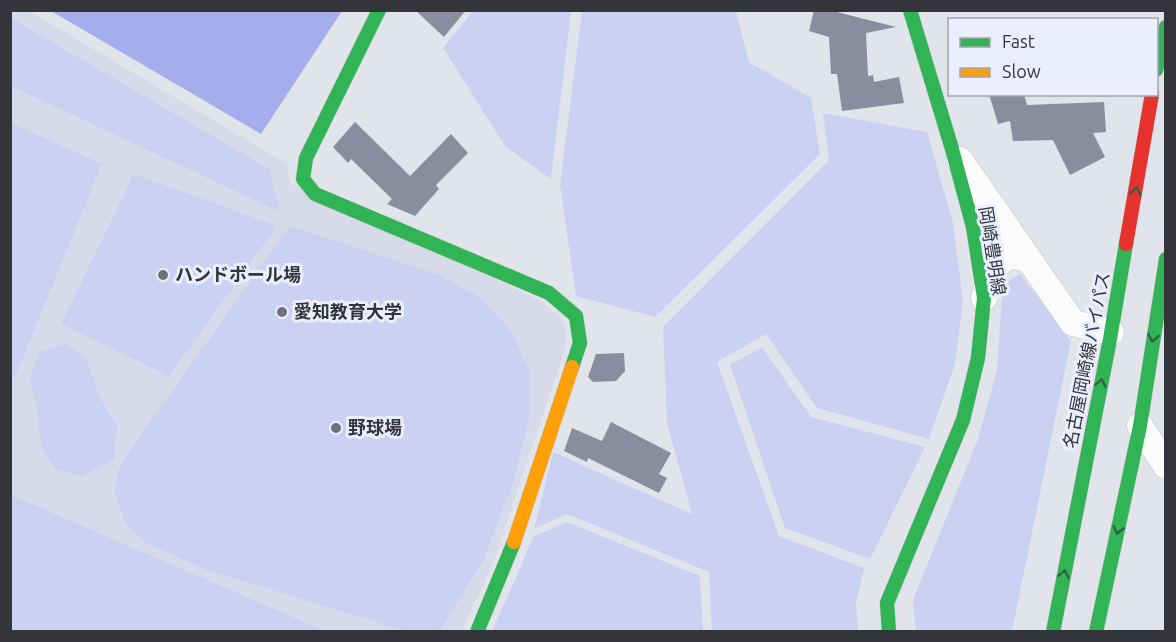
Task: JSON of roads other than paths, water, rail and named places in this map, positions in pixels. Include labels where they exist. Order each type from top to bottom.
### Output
[{"type":"main road","points":[[379,10],[306,158],[303,179],[315,194],[549,293],[576,316],[580,343],[508,559],[477,632]]},
{"type":"main road","name":"岡崎豊明線","points":[[890,632],[887,603],[963,420],[978,358],[984,298],[973,227],[910,10]]},
{"type":"main road","points":[[1158,61],[1166,27]]},
{"type":"main road","name":"名古屋岡崎線バイパス","points":[[1053,632],[1111,332],[1152,96]]},
{"type":"main road","points":[[1096,632],[1140,426],[1166,259]]},
{"type":"street","points":[[952,149],[1073,323],[1111,332]]},
{"type":"street","points":[[984,298],[994,267],[1009,255],[1028,259]]},
{"type":"street","points":[[1140,426],[1166,466]]},
{"type":"water","points":[[51,11],[342,11],[261,134]]},
{"type":"place","name":"ハンドボール場","points":[[163,275]]},
{"type":"place","name":"愛知教育大学","points":[[282,312]]},
{"type":"place","name":"野球場","points":[[336,428]]}]
